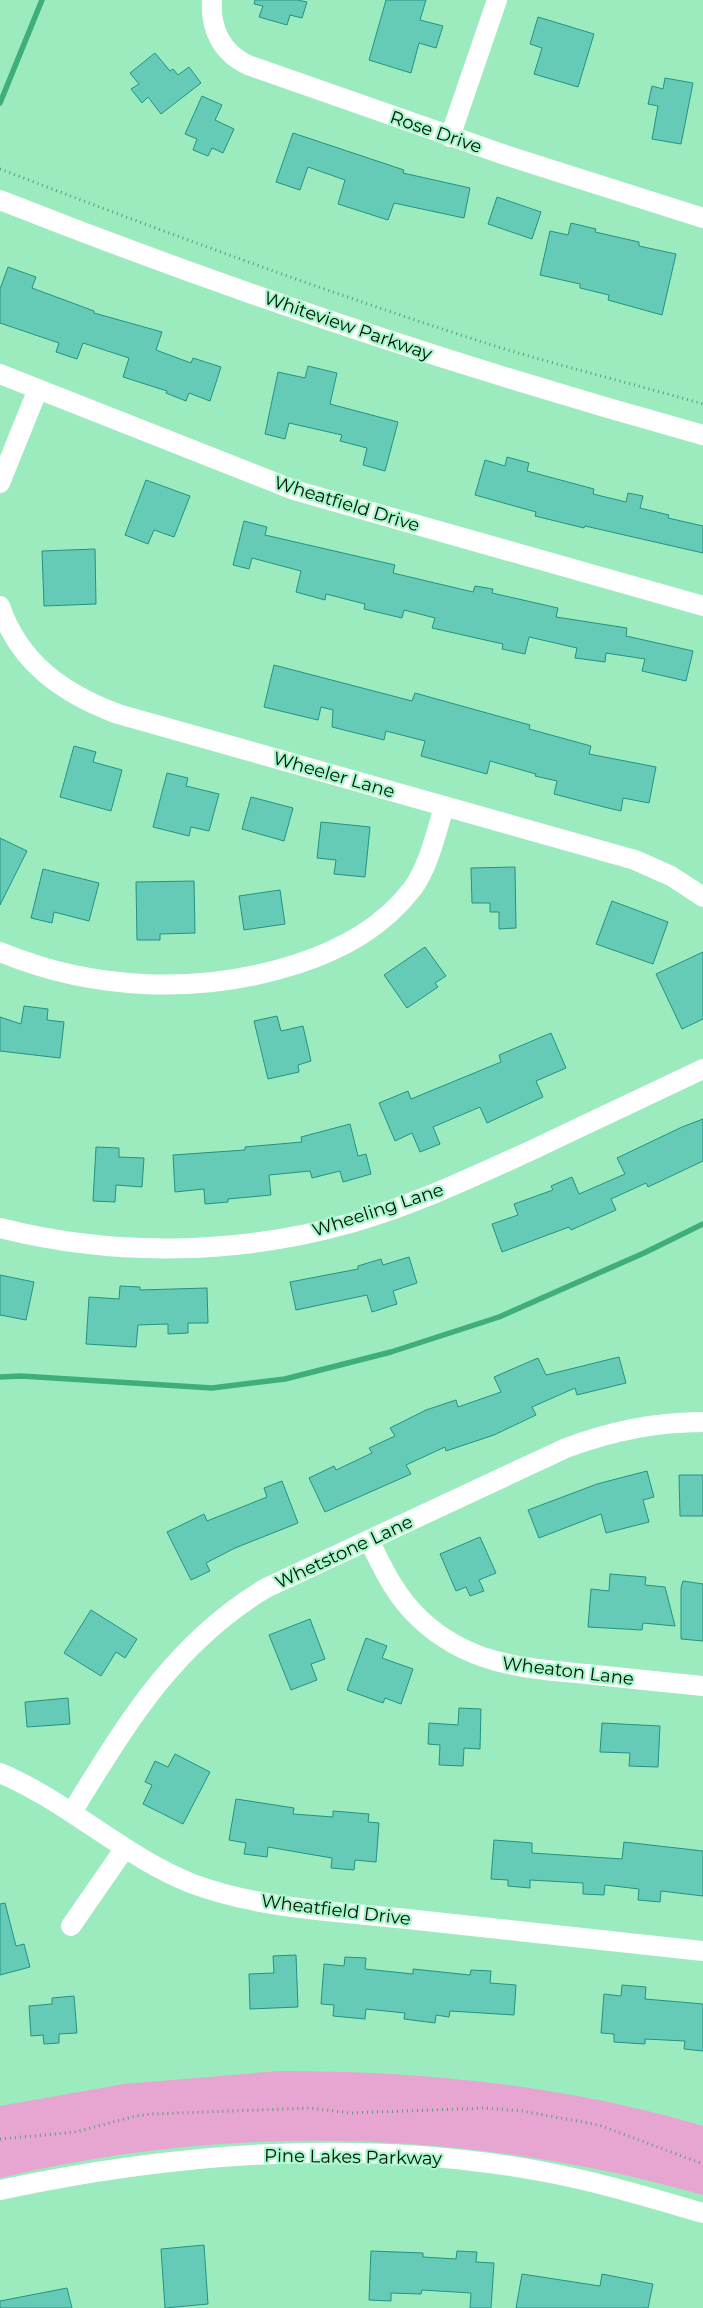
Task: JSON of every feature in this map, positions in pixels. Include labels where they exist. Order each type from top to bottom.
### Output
[{"type":"street","name":"Rose Drive","points":[[212,0],[212,20],[218,37],[230,54],[239,61],[259,70],[450,137],[703,218]]},
{"type":"street","points":[[450,137],[497,0]]},
{"type":"street","name":"Whiteview Parkway","points":[[0,200],[120,246],[379,338],[532,386],[703,434]]},
{"type":"street","name":"Wheatfield Drive","points":[[0,374],[294,490],[703,606]]},
{"type":"street","points":[[0,483],[38,389]]},
{"type":"street","name":"Wheeler Lane","points":[[0,606],[17,641],[37,666],[62,688],[93,705],[118,714],[634,860],[672,876],[703,897]]},
{"type":"street","points":[[0,952],[28,962],[85,977],[146,985],[199,984],[229,980],[257,975],[304,962],[338,949],[360,937],[398,905],[414,886],[423,869],[444,807]]},
{"type":"street","name":"Wheeling Lane","points":[[0,1228],[63,1241],[138,1247],[224,1246],[304,1234],[359,1220],[443,1190],[703,1069]]},
{"type":"street","name":"Whetstone Lane","points":[[72,1812],[164,1674],[202,1634],[241,1603],[266,1588],[583,1441],[633,1428],[703,1422]]},
{"type":"street","name":"Wheaton Lane","points":[[369,1540],[390,1583],[414,1613],[436,1634],[473,1654],[516,1667],[703,1686]]},
{"type":"street","name":"Wheatfield Drive","points":[[0,1773],[72,1812],[156,1867],[192,1883],[233,1896],[308,1908],[703,1951]]},
{"type":"street","points":[[71,1926],[125,1848]]},
{"type":"street","name":"Pine Lakes Parkway","points":[[0,2190],[87,2173],[167,2161],[265,2154],[350,2154],[443,2159],[545,2172],[607,2186],[703,2213]]},
{"type":"path","points":[[0,169],[156,230],[391,312],[497,346],[703,404]]},
{"type":"path","points":[[0,2139],[76,2132],[135,2116],[154,2114],[310,2108],[333,2112],[380,2113],[486,2108],[551,2115],[599,2125],[703,2164]]},
{"type":"shaded area","points":[[279,2071],[386,2074],[493,2083],[599,2100],[703,2126],[703,2195],[617,2173],[529,2157],[441,2146],[353,2141],[264,2142],[175,2148],[87,2160],[0,2178],[0,2106],[124,2084]]},
{"type":"building","points":[[255,0],[298,0],[307,2],[302,18],[290,15],[287,25],[259,17],[263,6],[254,4]]},
{"type":"building","points":[[386,0],[426,0],[420,20],[443,26],[436,48],[419,43],[411,73],[369,60]]},
{"type":"building","points":[[538,17],[594,34],[578,87],[534,74],[542,48],[530,44]]},
{"type":"building","points":[[155,53],[170,71],[173,69],[178,75],[189,67],[201,83],[161,114],[148,97],[142,103],[131,89],[139,84],[130,73]]},
{"type":"building","points":[[665,78],[693,83],[681,144],[652,139],[658,106],[648,104],[652,86],[663,89]]},
{"type":"building","points":[[202,96],[222,105],[215,120],[234,129],[223,153],[212,148],[208,156],[193,150],[197,139],[185,134]]},
{"type":"building","points":[[293,133],[404,170],[403,173],[470,188],[464,218],[394,203],[388,220],[338,204],[345,180],[308,167],[300,190],[276,182]]},
{"type":"building","points":[[497,197],[541,212],[532,239],[488,224]]},
{"type":"building","points":[[571,223],[596,229],[595,232],[639,242],[639,246],[676,254],[662,315],[608,300],[609,295],[580,288],[580,284],[540,275],[550,231],[568,235]]},
{"type":"building","points":[[8,267],[36,277],[32,288],[94,311],[94,313],[162,332],[156,350],[191,363],[193,358],[221,367],[210,401],[189,393],[186,401],[166,393],[167,391],[123,377],[129,358],[83,343],[77,359],[56,352],[59,343],[0,323],[0,289]]},
{"type":"building","points":[[308,366],[337,373],[330,404],[398,422],[385,471],[363,465],[367,448],[340,441],[342,435],[289,423],[285,439],[265,434],[278,372],[305,378]]},
{"type":"building","points":[[507,457],[529,463],[527,471],[594,489],[593,494],[626,502],[628,493],[643,496],[640,508],[669,515],[668,518],[703,526],[703,553],[535,516],[536,512],[475,495],[485,460],[505,466]]},
{"type":"building","points":[[146,480],[190,496],[174,537],[154,530],[148,544],[125,535]]},
{"type":"building","points":[[244,521],[267,527],[265,535],[395,565],[393,573],[473,592],[475,586],[493,589],[492,593],[558,608],[556,617],[627,628],[626,636],[693,651],[686,681],[642,671],[645,659],[606,653],[605,662],[575,658],[577,648],[529,637],[525,654],[502,649],[503,644],[432,628],[435,618],[404,610],[402,618],[364,609],[365,604],[326,594],[325,600],[296,592],[301,571],[252,558],[249,569],[233,565]]},
{"type":"building","points":[[95,549],[96,604],[44,606],[42,551]]},
{"type":"building","points":[[274,665],[412,701],[415,693],[530,725],[529,729],[591,746],[589,754],[656,767],[649,803],[623,798],[621,811],[604,807],[554,794],[557,781],[535,776],[536,774],[490,761],[487,774],[421,756],[425,741],[386,731],[384,740],[332,727],[333,710],[321,707],[318,720],[264,707]]},
{"type":"building","points":[[74,746],[96,752],[93,762],[122,770],[111,811],[60,797]]},
{"type":"building","points":[[167,773],[188,778],[186,786],[219,794],[209,831],[191,827],[189,836],[153,827]]},
{"type":"building","points":[[251,797],[293,808],[284,841],[242,829]]},
{"type":"building","points":[[321,822],[370,827],[365,877],[334,874],[336,860],[317,858]]},
{"type":"building","points":[[0,838],[27,851],[0,905]]},
{"type":"building","points":[[515,867],[516,928],[499,929],[499,912],[490,912],[490,903],[472,903],[471,868]]},
{"type":"building","points":[[43,869],[99,883],[89,921],[54,912],[52,923],[31,918]]},
{"type":"building","points":[[194,881],[195,933],[160,934],[160,940],[137,940],[136,882]]},
{"type":"building","points":[[280,890],[285,924],[244,930],[239,896]]},
{"type":"building","points":[[612,901],[668,922],[653,964],[596,944]]},
{"type":"building","points":[[425,947],[446,976],[435,983],[438,987],[407,1008],[384,975]]},
{"type":"building","points":[[703,952],[703,1019],[682,1029],[656,974]]},
{"type":"building","points":[[24,1006],[48,1009],[47,1020],[64,1022],[60,1058],[0,1051],[0,1017],[21,1024]]},
{"type":"building","points":[[277,1016],[281,1031],[303,1026],[311,1061],[298,1065],[299,1072],[268,1079],[254,1021]]},
{"type":"building","points":[[551,1033],[566,1068],[536,1081],[543,1097],[487,1123],[480,1107],[433,1127],[440,1144],[420,1152],[412,1133],[395,1141],[379,1103],[408,1091],[411,1099],[501,1062],[499,1055]]},
{"type":"building","points":[[703,1119],[703,1161],[648,1187],[646,1183],[611,1199],[616,1210],[571,1230],[569,1227],[502,1252],[492,1224],[518,1215],[514,1204],[553,1190],[551,1186],[572,1177],[579,1194],[625,1174],[617,1158]]},
{"type":"building","points":[[350,1124],[358,1156],[366,1154],[371,1174],[343,1182],[340,1171],[312,1178],[310,1171],[269,1175],[271,1195],[228,1199],[228,1202],[205,1204],[204,1189],[175,1192],[173,1155],[245,1150],[245,1147],[302,1142],[301,1137]]},
{"type":"building","points":[[96,1147],[119,1148],[119,1157],[144,1158],[142,1187],[116,1185],[115,1202],[93,1201]]},
{"type":"building","points":[[409,1257],[417,1283],[393,1291],[397,1304],[372,1312],[367,1295],[296,1310],[290,1282],[358,1269],[358,1266],[381,1259],[383,1265]]},
{"type":"building","points":[[0,1275],[34,1282],[26,1320],[0,1315]]},
{"type":"building","points":[[120,1286],[140,1287],[140,1290],[207,1288],[208,1323],[188,1323],[188,1333],[168,1334],[168,1324],[138,1325],[136,1347],[86,1344],[89,1297],[119,1299]]},
{"type":"building","points":[[619,1357],[626,1383],[577,1395],[575,1388],[532,1407],[536,1415],[494,1435],[446,1451],[445,1447],[406,1465],[411,1474],[325,1512],[309,1478],[334,1466],[336,1470],[372,1453],[369,1448],[395,1436],[390,1428],[426,1410],[456,1400],[458,1407],[501,1392],[494,1377],[538,1358],[546,1375]]},
{"type":"building","points":[[647,1471],[654,1497],[643,1500],[649,1522],[606,1533],[601,1514],[539,1538],[528,1510],[597,1484]]},
{"type":"building","points":[[679,1475],[703,1475],[703,1516],[680,1516]]},
{"type":"building","points":[[282,1481],[298,1523],[235,1548],[206,1563],[210,1571],[191,1580],[167,1532],[204,1514],[207,1521],[267,1497],[264,1488]]},
{"type":"building","points":[[480,1537],[496,1573],[479,1580],[484,1591],[470,1596],[466,1587],[456,1591],[440,1554]]},
{"type":"building","points":[[610,1574],[646,1577],[645,1585],[665,1587],[675,1626],[643,1623],[642,1630],[588,1627],[591,1589],[609,1591]]},
{"type":"building","points":[[683,1581],[703,1584],[703,1641],[681,1639],[681,1588]]},
{"type":"building","points":[[91,1610],[137,1639],[125,1658],[116,1652],[101,1676],[64,1653]]},
{"type":"building","points":[[310,1619],[325,1659],[311,1664],[317,1680],[291,1690],[269,1635]]},
{"type":"building","points":[[366,1638],[387,1646],[382,1658],[413,1669],[401,1704],[385,1698],[383,1703],[347,1690]]},
{"type":"building","points":[[68,1698],[70,1724],[27,1727],[25,1702]]},
{"type":"building","points":[[459,1708],[481,1709],[480,1749],[464,1748],[463,1766],[439,1765],[440,1745],[428,1744],[429,1723],[458,1725]]},
{"type":"building","points":[[602,1723],[660,1726],[658,1767],[629,1766],[630,1753],[600,1752]]},
{"type":"building","points":[[175,1754],[210,1772],[183,1824],[143,1804],[152,1785],[145,1782],[155,1761],[168,1767]]},
{"type":"building","points":[[236,1799],[294,1808],[293,1814],[333,1817],[333,1811],[369,1814],[368,1822],[379,1823],[376,1862],[355,1860],[354,1870],[331,1868],[332,1858],[268,1847],[267,1857],[244,1854],[246,1843],[229,1840]]},
{"type":"building","points":[[494,1840],[532,1843],[532,1853],[622,1859],[624,1842],[703,1851],[703,1896],[661,1891],[660,1902],[638,1900],[639,1889],[605,1885],[604,1895],[583,1894],[583,1883],[530,1880],[530,1888],[508,1886],[508,1880],[491,1879]]},
{"type":"building","points":[[5,1903],[16,1946],[24,1944],[30,1967],[0,1975],[0,1904]]},
{"type":"building","points":[[296,1955],[298,2007],[250,2009],[249,1974],[274,1973],[273,1956]]},
{"type":"building","points":[[345,1957],[366,1958],[365,1969],[413,1974],[413,1969],[470,1975],[471,1970],[491,1971],[490,1983],[516,1985],[514,2015],[450,2011],[449,2017],[436,2015],[435,2023],[404,2019],[405,2013],[366,2009],[365,2019],[333,2016],[334,2005],[321,2004],[324,1964],[344,1966]]},
{"type":"building","points":[[622,1985],[646,1987],[645,1999],[703,2004],[703,2051],[684,2049],[685,2041],[645,2039],[645,2044],[614,2042],[614,2034],[601,2033],[604,1994],[621,1996]]},
{"type":"building","points":[[74,1996],[77,2033],[59,2034],[59,2043],[44,2044],[43,2035],[31,2036],[29,2006],[52,2004],[52,1998]]},
{"type":"building","points":[[204,2245],[208,2304],[165,2308],[161,2249]]},
{"type":"building","points":[[371,2251],[423,2253],[423,2257],[456,2259],[457,2251],[477,2252],[476,2262],[494,2263],[491,2308],[470,2308],[471,2293],[422,2290],[421,2294],[391,2293],[391,2301],[369,2300]]},
{"type":"building","points":[[522,2274],[600,2286],[602,2274],[653,2284],[648,2308],[516,2308]]},
{"type":"building","points":[[67,2288],[72,2308],[0,2308],[0,2301]]},
{"type":"waterway","points":[[0,103],[42,0]]},
{"type":"waterway","points":[[0,1377],[21,1376],[212,1388],[285,1379],[391,1352],[499,1317],[644,1253],[703,1224]]}]
